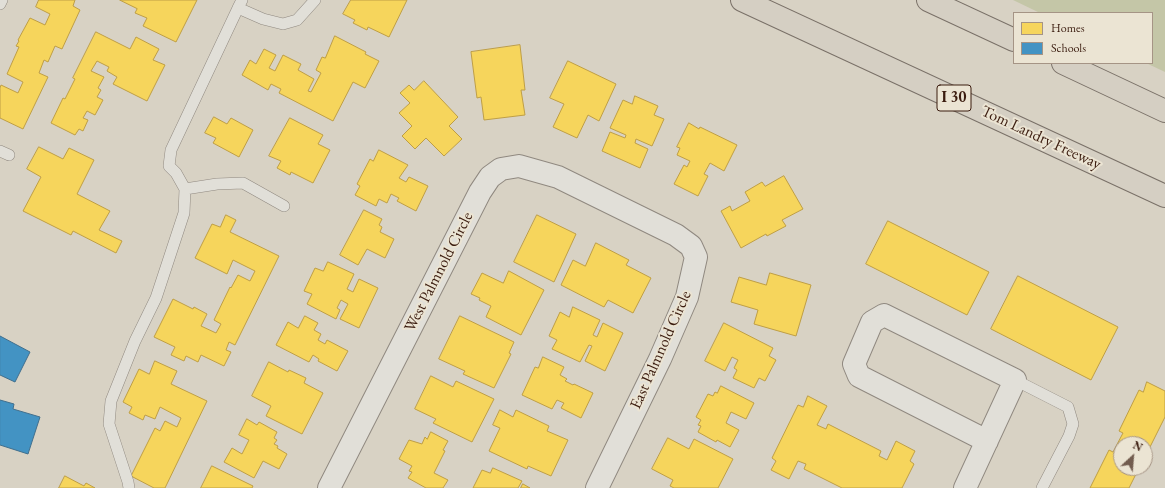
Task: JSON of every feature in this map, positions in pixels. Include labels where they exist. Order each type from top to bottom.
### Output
[{"type":"highway","name":"Tom Landry Freeway","points":[[742,0],[1165,196]]},
{"type":"highway","points":[[928,0],[1013,40]]},
{"type":"highway","points":[[1065,64],[1165,111]]},
{"type":"street","name":"West Palmnold Circle","points":[[329,488],[480,192],[490,177],[501,169],[519,166],[558,177],[614,204]]},
{"type":"street","name":"East Palmnold Circle","points":[[597,488],[660,359],[687,296],[696,257],[691,246],[676,235],[614,204]]},
{"type":"street","points":[[965,488],[987,441],[1015,380],[884,315],[872,322],[854,364],[859,376],[987,441]]},
{"type":"lane","points":[[0,4],[2,0]]},
{"type":"lane","points":[[128,488],[128,482],[109,424],[111,401],[135,341],[156,298],[184,213],[185,190],[176,173],[170,166],[171,150],[240,4],[263,19],[282,24],[297,20],[315,0]]},
{"type":"lane","points":[[185,190],[217,184],[243,183],[284,206]]},
{"type":"lane","points":[[1015,380],[1068,407],[1073,424],[1069,436],[1042,488]]},
{"type":"green space","points":[[1013,0],[1165,0],[1165,72],[1148,64],[1153,64],[1153,12],[1038,12]]},
{"type":"building: Homes","points":[[39,0],[75,0],[73,6],[80,10],[62,49],[55,46],[48,62],[44,60],[39,73],[48,77],[23,129],[0,118],[0,88],[1,85],[18,93],[23,82],[7,74],[19,47],[16,46],[19,41],[18,40],[30,18],[45,25],[50,14],[36,7]]},
{"type":"building: Homes","points":[[120,0],[197,0],[176,42],[143,26],[147,18],[135,13],[137,9]]},
{"type":"building: Homes","points":[[351,0],[407,0],[389,37],[368,27],[367,30],[353,23],[355,20],[343,14]]},
{"type":"building: Homes","points":[[96,32],[130,49],[136,37],[159,49],[153,60],[165,65],[147,101],[113,84],[117,77],[107,71],[109,67],[97,61],[91,71],[104,77],[98,88],[101,90],[97,97],[103,100],[95,115],[87,111],[83,118],[88,120],[83,131],[79,129],[75,135],[51,123],[63,98],[65,99],[75,79],[73,78]]},
{"type":"building: Homes","points":[[335,36],[366,52],[365,54],[379,61],[365,88],[353,82],[333,121],[279,93],[281,89],[271,84],[268,90],[242,75],[250,60],[256,64],[264,49],[276,55],[269,68],[275,71],[283,55],[301,64],[298,70],[314,79],[308,91],[311,92],[321,73],[316,70],[322,57],[325,58]]},
{"type":"building: Homes","points":[[520,45],[525,90],[521,90],[525,115],[484,120],[481,97],[477,98],[471,52]]},
{"type":"building: Homes","points":[[568,61],[616,84],[599,121],[588,115],[577,138],[553,127],[564,104],[550,98]]},
{"type":"building: Homes","points":[[424,81],[458,117],[449,126],[462,139],[444,156],[426,138],[415,149],[402,136],[412,126],[399,113],[410,103],[400,93],[409,85],[414,90]]},
{"type":"building: Homes","points":[[635,96],[658,106],[654,115],[664,119],[652,146],[636,139],[635,143],[648,149],[640,168],[602,151],[610,132],[625,138],[626,135],[610,128],[623,100],[632,104]]},
{"type":"building: Homes","points":[[214,117],[227,124],[231,118],[253,130],[239,157],[213,143],[216,138],[205,133]]},
{"type":"building: Homes","points":[[290,118],[323,135],[318,144],[330,150],[313,183],[291,172],[290,175],[277,168],[281,161],[269,156]]},
{"type":"building: Homes","points":[[689,123],[699,129],[700,127],[737,145],[724,171],[710,163],[704,174],[708,176],[698,196],[674,184],[684,165],[687,167],[690,161],[677,155],[680,148],[677,147]]},
{"type":"building: Homes","points":[[39,147],[63,159],[69,148],[94,160],[77,194],[110,211],[99,230],[122,241],[116,253],[73,231],[71,235],[23,211],[41,177],[27,169]]},
{"type":"building: Homes","points":[[379,150],[408,165],[399,178],[406,182],[409,177],[428,186],[416,211],[397,201],[399,198],[391,194],[387,203],[379,199],[376,206],[355,195],[360,186],[357,184],[370,159],[373,161]]},
{"type":"building: Homes","points":[[784,176],[803,209],[782,220],[786,226],[767,236],[766,234],[741,248],[721,211],[730,206],[732,211],[750,201],[745,192],[762,182],[765,186]]},
{"type":"building: Homes","points":[[364,210],[382,219],[379,225],[382,227],[380,232],[394,239],[385,258],[367,249],[358,265],[340,255]]},
{"type":"building: Homes","points":[[226,215],[236,220],[230,232],[279,256],[235,345],[229,342],[226,350],[231,352],[224,366],[201,355],[198,362],[186,356],[184,361],[171,355],[175,347],[154,337],[173,299],[207,314],[201,326],[216,333],[221,324],[214,320],[230,287],[231,288],[238,275],[250,281],[255,271],[233,260],[227,274],[195,258],[212,224],[220,227]]},
{"type":"building: Homes","points":[[537,215],[576,234],[554,282],[514,262]]},
{"type":"building: Homes","points":[[888,221],[989,272],[967,315],[866,264]]},
{"type":"building: Homes","points":[[596,243],[629,260],[626,265],[651,278],[633,313],[608,300],[604,307],[561,285],[573,260],[585,266]]},
{"type":"building: Homes","points":[[328,262],[354,274],[347,289],[353,292],[359,279],[378,288],[359,328],[340,319],[348,304],[341,300],[337,308],[340,310],[336,319],[307,304],[312,294],[304,291],[315,268],[323,271]]},
{"type":"building: Homes","points":[[509,271],[544,290],[521,335],[486,317],[491,306],[479,300],[480,298],[471,294],[482,273],[503,283]]},
{"type":"building: Homes","points":[[770,273],[811,285],[796,336],[754,324],[758,310],[731,302],[739,277],[766,285]]},
{"type":"building: Homes","points":[[1018,276],[1118,327],[1091,380],[991,329]]},
{"type":"building: Homes","points":[[573,307],[600,320],[593,335],[597,337],[603,323],[623,333],[605,371],[585,361],[592,346],[589,345],[580,362],[552,349],[557,340],[549,336],[560,312],[569,317]]},
{"type":"building: Homes","points":[[305,316],[318,323],[314,330],[321,334],[318,340],[325,344],[327,340],[348,351],[337,371],[318,361],[319,359],[313,355],[309,362],[276,345],[288,322],[298,328]]},
{"type":"building: Homes","points":[[460,316],[514,342],[509,353],[511,354],[494,388],[463,374],[465,371],[439,359]]},
{"type":"building: Homes","points":[[724,323],[773,348],[769,356],[776,360],[765,381],[759,378],[754,388],[733,378],[737,370],[734,368],[738,360],[732,357],[725,371],[705,361]]},
{"type":"building: Homes","points":[[543,357],[564,367],[560,375],[567,379],[565,381],[593,393],[581,418],[561,408],[564,403],[557,400],[552,409],[522,395],[535,367],[538,368]]},
{"type":"building: Homes","points":[[155,361],[177,371],[171,384],[207,401],[165,488],[154,488],[131,476],[155,428],[160,431],[165,421],[177,427],[181,418],[160,407],[155,419],[145,415],[143,420],[129,413],[132,407],[123,402],[139,369],[149,374]]},
{"type":"building: Homes","points":[[269,362],[288,372],[289,370],[306,378],[304,383],[323,393],[302,434],[266,416],[271,406],[252,396]]},
{"type":"building: Homes","points":[[431,376],[453,387],[456,381],[494,399],[472,442],[433,423],[436,419],[415,409]]},
{"type":"building: Homes","points":[[1147,382],[1165,391],[1165,417],[1153,441],[1153,436],[1121,436],[1123,433],[1119,431],[1139,390],[1143,392]]},
{"type":"building: Homes","points":[[721,386],[754,403],[746,419],[731,412],[726,423],[739,430],[730,447],[717,440],[716,442],[698,432],[701,426],[698,425],[701,420],[696,417],[708,394],[713,396],[715,392],[717,393]]},
{"type":"building: Homes","points":[[808,396],[827,406],[817,425],[826,429],[828,424],[881,451],[879,456],[887,460],[896,441],[915,451],[910,461],[914,464],[902,488],[842,488],[804,469],[806,464],[798,461],[789,479],[771,470],[776,461],[772,458],[798,405],[803,407]]},
{"type":"building: Homes","points":[[500,410],[513,417],[516,410],[549,426],[547,431],[568,440],[551,476],[528,466],[527,469],[489,451],[500,428],[493,425]]},
{"type":"building: Homes","points":[[247,419],[257,425],[259,422],[277,432],[274,438],[277,440],[274,444],[278,446],[277,448],[287,454],[279,469],[263,461],[254,478],[224,462],[232,448],[242,454],[249,440],[239,435]]},
{"type":"building: Homes","points":[[431,432],[448,441],[443,450],[445,451],[434,473],[448,480],[443,488],[426,488],[408,478],[412,472],[409,471],[412,466],[399,459],[409,440],[422,444],[425,437],[427,439]]},
{"type":"building: Homes","points":[[668,438],[689,449],[694,439],[733,459],[718,488],[674,488],[670,486],[673,480],[652,469]]},
{"type":"building: Homes","points":[[1109,450],[1113,452],[1113,476],[1135,476],[1129,488],[1090,488]]},
{"type":"building: Homes","points":[[212,466],[253,486],[252,488],[201,488]]},
{"type":"building: Homes","points":[[493,468],[522,481],[518,488],[473,488],[482,470],[490,473]]},
{"type":"building: Homes","points":[[65,476],[84,486],[86,483],[95,488],[59,488]]},
{"type":"building: Homes","points":[[523,484],[530,488],[521,488]]},
{"type":"building: Schools","points":[[0,336],[30,352],[15,382],[0,375]]},
{"type":"building: Schools","points":[[0,400],[14,404],[13,409],[40,417],[28,454],[0,445]]}]
